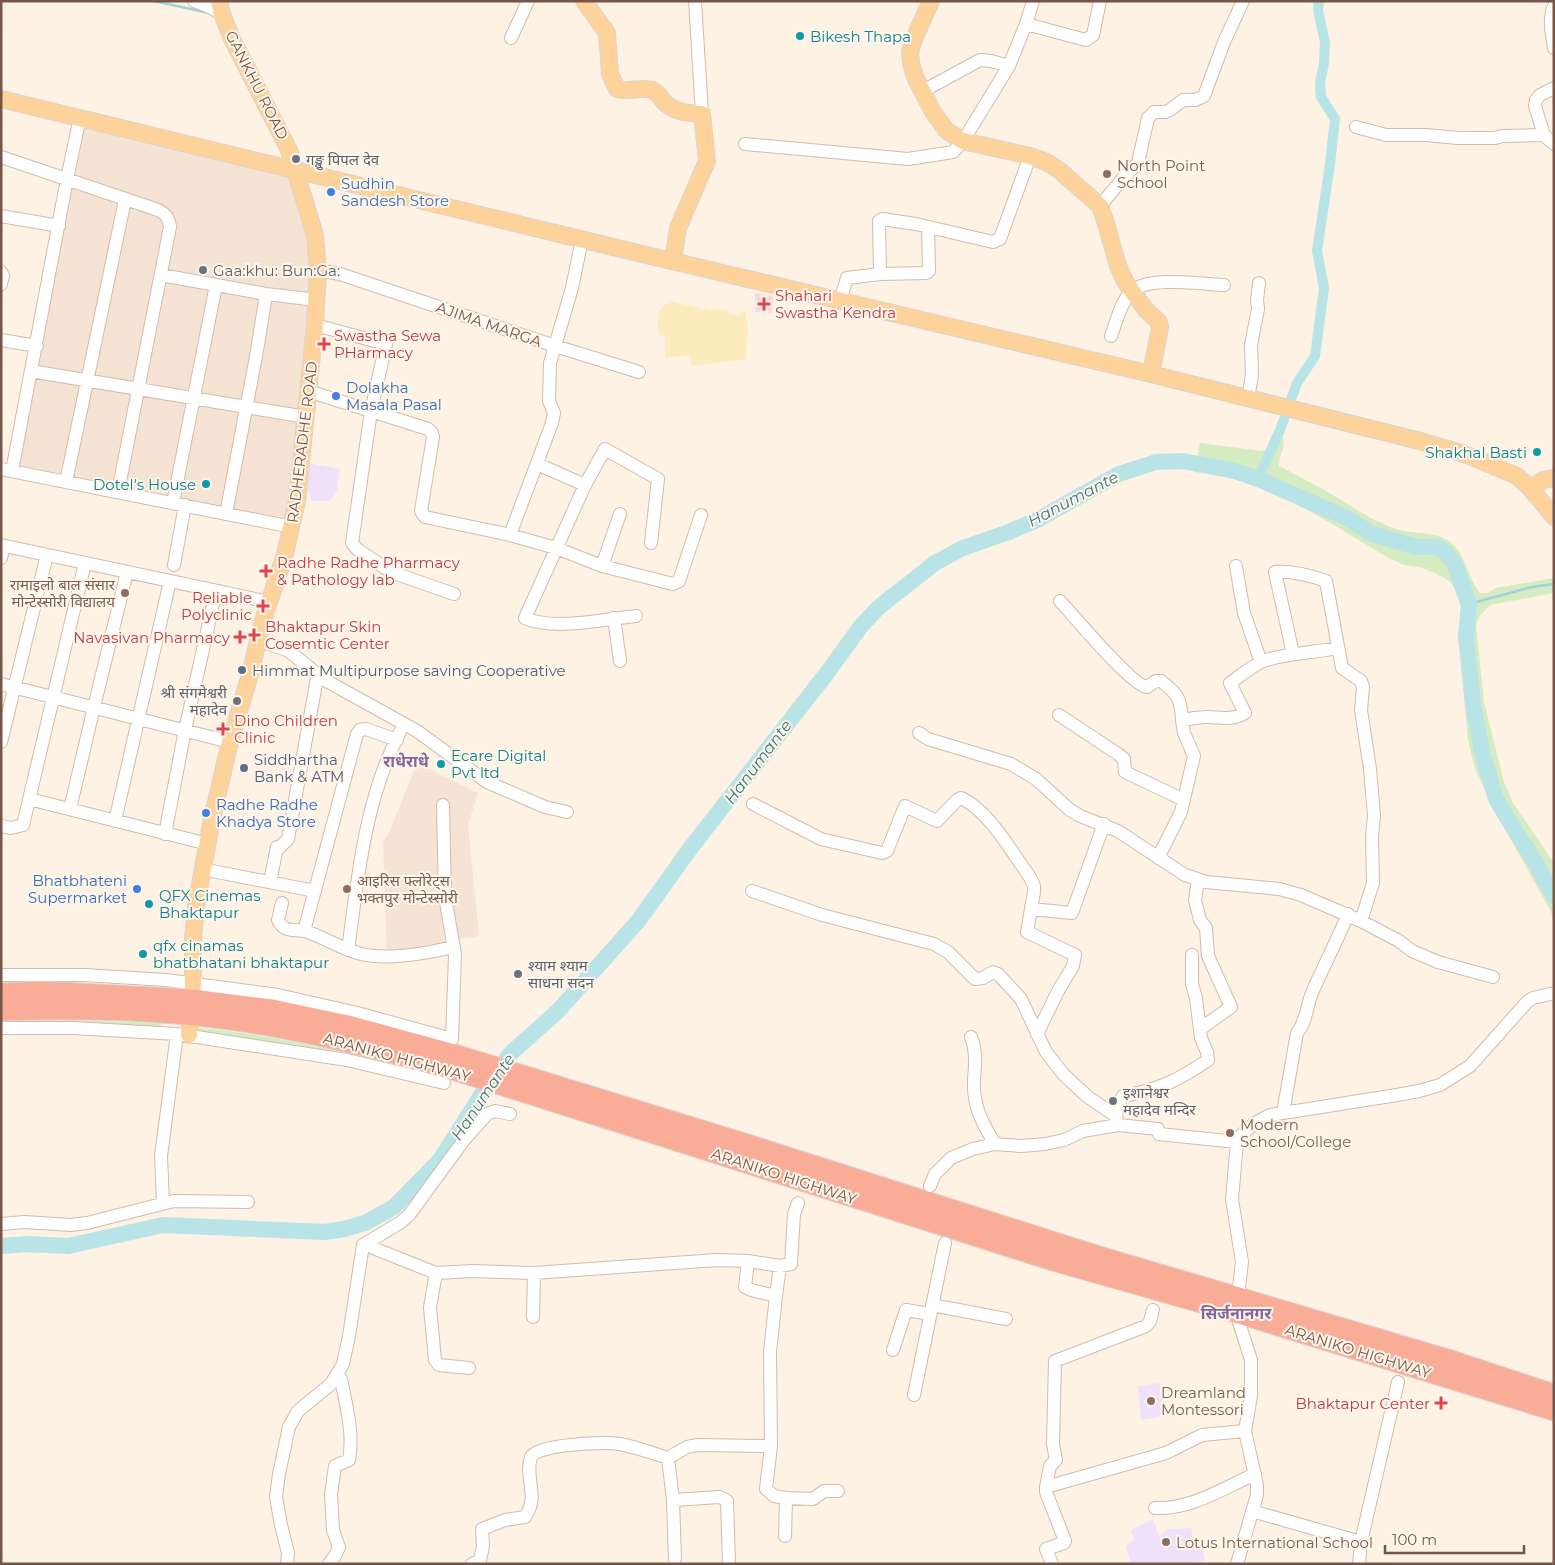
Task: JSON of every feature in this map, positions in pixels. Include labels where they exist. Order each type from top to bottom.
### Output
[{"type":"highway","name":"ARANIKO HIGHWAY","points":[[1,993],[44,991],[191,999],[237,1021],[306,1033],[454,1070],[531,1086],[1052,1261],[1448,1359],[1554,1394]]},
{"type":"highway","name":"ARANIKO HIGHWAY","points":[[1,1011],[121,1011],[191,999]]},
{"type":"highway","name":"ARANIKO HIGHWAY","points":[[1236,1305],[1554,1411]]},
{"type":"main road","points":[[584,1],[606,33],[610,74],[617,89],[623,91],[648,89],[655,91],[668,106],[679,111],[702,114],[707,161],[678,228],[672,261]]},
{"type":"main road","points":[[930,1],[910,52],[915,77],[933,112],[947,131],[963,141],[1030,156],[1046,162],[1059,170],[1100,206],[1114,258],[1126,283],[1160,324],[1151,374]]},
{"type":"main road","name":"GANKHU ROAD","points":[[220,8],[262,100],[290,150],[295,169]]},
{"type":"main road","points":[[1,99],[672,261],[1151,374],[1445,448],[1517,476],[1531,489],[1554,517]]},
{"type":"main road","name":"RADHERADHE ROAD","points":[[183,1034],[191,999],[193,938],[202,869],[230,742],[292,527],[297,500],[315,325],[318,270],[315,236],[295,169]]},
{"type":"main road","points":[[1531,489],[1544,480],[1554,478]]},
{"type":"street","points":[[194,1],[220,8]]},
{"type":"street","points":[[511,38],[528,1]]},
{"type":"street","points":[[695,1],[702,114]]},
{"type":"street","points":[[745,144],[908,159],[953,152],[963,141],[1009,66],[1033,1]]},
{"type":"street","points":[[1026,24],[1086,40],[1093,35],[1100,1]]},
{"type":"street","points":[[1100,206],[1138,163],[1150,114],[1170,110],[1183,100],[1196,100],[1204,96],[1224,42],[1243,1]]},
{"type":"street","points":[[1554,6],[1550,22],[1554,48]]},
{"type":"street","points":[[923,90],[980,60],[1009,66]]},
{"type":"street","points":[[1554,88],[1540,95],[1536,100],[1535,106],[1544,134],[1554,144]]},
{"type":"street","points":[[80,117],[37,346],[7,470],[292,527]]},
{"type":"street","points":[[1356,127],[1386,135],[1426,135],[1458,138],[1544,134]]},
{"type":"street","points":[[880,274],[878,221],[882,219],[892,219],[993,242],[1000,239],[1030,156]]},
{"type":"street","points":[[1,158],[67,179],[167,216],[170,227],[118,492]]},
{"type":"street","points":[[66,482],[125,200]]},
{"type":"street","points":[[1,216],[59,226]]},
{"type":"street","points":[[840,301],[845,282],[848,278],[880,274],[926,273],[929,271],[928,228]]},
{"type":"street","name":"AJIMA MARGA","points":[[318,270],[340,274],[555,346],[572,288],[582,239]]},
{"type":"street","points":[[1,272],[3,276],[1,284]]},
{"type":"street","points":[[161,274],[266,294],[317,300]]},
{"type":"street","points":[[1111,336],[1126,300],[1132,291],[1160,282],[1224,285]]},
{"type":"street","points":[[1248,399],[1252,375],[1251,345],[1258,309],[1259,282]]},
{"type":"street","points":[[174,565],[179,504],[194,398],[216,285]]},
{"type":"street","points":[[226,514],[266,294]]},
{"type":"street","points":[[315,325],[386,344],[371,411],[352,543],[357,549],[390,572],[454,594]]},
{"type":"street","points":[[1,340],[37,346]]},
{"type":"street","points":[[510,535],[554,414],[549,401],[550,364],[555,346],[639,372]]},
{"type":"street","points":[[31,371],[306,416]]},
{"type":"street","points":[[308,391],[428,429],[432,433],[433,437],[421,511],[425,517],[510,535],[556,548],[602,566],[673,584],[679,580],[701,515]]},
{"type":"street","points":[[636,616],[556,624],[525,618],[585,485],[605,449],[658,479],[651,543]]},
{"type":"street","points":[[537,464],[585,485]]},
{"type":"street","points":[[602,566],[620,514]]},
{"type":"street","points":[[2,550],[47,555],[269,602]]},
{"type":"street","points":[[1,742],[47,555]]},
{"type":"street","points":[[1,826],[11,828],[23,825],[85,563]]},
{"type":"street","points":[[1236,566],[1244,613],[1262,662]]},
{"type":"street","points":[[70,809],[128,572]]},
{"type":"street","points":[[1293,654],[1276,572],[1310,576],[1326,581],[1342,668],[1361,681],[1363,687],[1362,710],[1374,816],[1372,843],[1373,883],[1361,921]]},
{"type":"street","points":[[115,820],[170,581]]},
{"type":"street","points":[[165,834],[185,730],[216,591]]},
{"type":"street","points":[[1060,601],[1103,649],[1139,684],[1147,687],[1161,680],[1181,702],[1184,734],[1194,756],[1181,812],[1158,858]]},
{"type":"street","points":[[614,618],[620,661]]},
{"type":"street","points":[[258,640],[289,651],[323,678],[405,724],[487,782],[545,806],[567,812]]},
{"type":"street","points":[[1182,720],[1206,717],[1231,718],[1245,713],[1230,684],[1262,662],[1293,654],[1338,648]]},
{"type":"street","points":[[270,882],[277,847],[279,848],[288,839],[317,678],[323,678]]},
{"type":"street","points":[[1,684],[230,742]]},
{"type":"street","points":[[1059,715],[1124,759],[1125,772],[1184,800]]},
{"type":"street","points":[[348,950],[356,892],[373,799],[396,740],[405,724]]},
{"type":"street","points":[[304,931],[357,734],[360,730],[366,728],[396,740]]},
{"type":"street","points":[[919,734],[928,739],[1011,764],[1036,780],[1070,810],[1118,831],[1186,875],[1198,880],[1279,889],[1301,895],[1348,914],[1412,950],[1438,962],[1493,977]]},
{"type":"street","points":[[753,804],[821,839],[882,853],[887,851],[905,806],[937,821],[957,800],[961,798],[968,800],[1000,833],[1029,876],[1034,888],[1027,932],[1075,954],[1073,966],[1058,991],[1037,1034]]},
{"type":"street","points":[[29,799],[208,844]]},
{"type":"street","points":[[1,975],[85,975],[166,980],[191,999],[286,996],[452,1039],[455,956],[445,896],[443,805]]},
{"type":"street","points":[[1031,909],[1072,913],[1104,824]]},
{"type":"street","points":[[202,869],[315,891]]},
{"type":"street","points":[[1198,880],[1195,900],[1200,920],[1206,928],[1208,956],[1231,1007],[1200,1029]]},
{"type":"street","points":[[752,891],[822,915],[934,944],[948,952],[975,979],[983,978],[993,972],[998,974],[1021,1000],[1046,1052],[1064,1075],[1117,1120],[1158,1129],[1159,1134],[1237,1142]]},
{"type":"street","points":[[282,902],[278,920],[280,925],[290,931],[304,931],[360,954],[388,957],[454,947]]},
{"type":"street","points":[[1283,1113],[1297,1033],[1302,1027],[1306,1009],[1348,914]]},
{"type":"street","points":[[1117,1120],[1118,1104],[1123,1096],[1154,1090],[1190,1072],[1208,1060],[1201,1038],[1192,984],[1192,955]]},
{"type":"street","points":[[1238,1564],[1257,1495],[1257,1485],[1245,1431],[1251,1396],[1251,1360],[1236,1305],[1242,1262],[1232,1199],[1237,1142],[1255,1123],[1270,1115],[1419,1091],[1440,1084],[1470,1066],[1527,1002],[1533,998],[1554,993]]},
{"type":"street","points":[[1,1028],[73,1028],[183,1034],[347,1060],[454,1070]]},
{"type":"street","points":[[163,1203],[161,1156],[183,1034]]},
{"type":"street","points":[[972,1037],[976,1068],[974,1081],[977,1105],[981,1122],[995,1144]]},
{"type":"street","points":[[287,1564],[288,1553],[276,1497],[289,1427],[298,1411],[331,1384],[341,1368],[349,1336],[363,1245],[409,1215],[464,1140],[487,1114],[495,1111],[510,1114]]},
{"type":"street","points":[[930,1186],[935,1174],[951,1158],[973,1149],[995,1144],[1021,1146],[1045,1144],[1064,1140],[1083,1131],[1117,1120]]},
{"type":"street","points":[[1,1224],[24,1222],[71,1225],[87,1223],[163,1203],[183,1201],[248,1202]]},
{"type":"street","points":[[369,1242],[373,1248],[436,1273],[534,1273],[717,1260],[748,1260],[780,1266],[791,1264],[794,1214],[798,1203]]},
{"type":"street","points":[[914,1395],[946,1243]]},
{"type":"street","points":[[748,1260],[745,1287],[776,1296]]},
{"type":"street","points":[[780,1266],[770,1352],[771,1446],[766,1489],[774,1496],[813,1499],[824,1491],[838,1490]]},
{"type":"street","points":[[436,1273],[430,1306],[436,1360],[439,1365],[469,1368]]},
{"type":"street","points":[[533,1317],[534,1273]]},
{"type":"street","points":[[893,1350],[906,1310],[931,1309],[1006,1319]]},
{"type":"street","points":[[1052,1564],[1046,1549],[1065,1542],[1046,1492],[1050,1466],[1056,1460],[1053,1444],[1055,1361],[1146,1326],[1150,1321],[1153,1310]]},
{"type":"street","points":[[329,1564],[335,1556],[338,1547],[334,1530],[331,1494],[335,1466],[349,1460],[352,1447],[342,1379]]},
{"type":"street","points":[[1359,1564],[1361,1542],[1398,1382]]},
{"type":"street","points":[[1046,1487],[1166,1453],[1202,1436],[1245,1431]]},
{"type":"street","points":[[472,1564],[480,1560],[483,1546],[482,1529],[505,1520],[525,1517],[530,1509],[532,1502],[529,1466],[531,1457],[537,1451],[571,1444],[613,1444],[636,1448],[668,1458],[687,1447],[698,1445],[771,1446]]},
{"type":"street","points":[[668,1458],[673,1500],[675,1559]]},
{"type":"street","points":[[1155,1508],[1167,1509],[1193,1502],[1255,1474]]},
{"type":"street","points":[[673,1500],[720,1497],[726,1501],[729,1564]]},
{"type":"street","points":[[785,1536],[786,1498]]},
{"type":"street","points":[[1252,1511],[1361,1542]]},
{"type":"shaded area","points":[[80,117],[295,169],[317,247],[292,527],[12,471]]},
{"type":"shaded area","name":"Shahari Swastha Kendra","points":[[755,293],[773,296],[772,313],[755,312]]},
{"type":"shaded area","points":[[307,463],[340,469],[337,490],[330,501],[312,501],[305,485]]},
{"type":"shaded area","points":[[417,763],[478,793],[468,825],[479,936],[459,939],[442,947],[387,954],[383,842],[388,835]]},
{"type":"shaded area","name":"Dreamland Montessori","points":[[1159,1383],[1165,1416],[1141,1420],[1138,1386]]},
{"type":"shaded area","name":"Lotus International School","points":[[1153,1519],[1159,1536],[1169,1529],[1191,1528],[1193,1539],[1201,1538],[1205,1561],[1180,1564],[1131,1564],[1126,1546],[1134,1539],[1131,1530]]},
{"type":"green space","points":[[1272,434],[1283,438],[1284,442],[1279,466],[1385,525],[1400,530],[1436,535],[1449,541],[1460,552],[1480,593],[1487,593],[1496,588],[1554,578],[1554,593],[1490,605],[1479,617],[1476,626],[1484,702],[1504,782],[1513,803],[1554,863],[1554,921],[1550,910],[1499,818],[1475,769],[1468,740],[1459,641],[1461,607],[1454,587],[1448,580],[1435,573],[1419,567],[1404,565],[1387,557],[1295,503],[1271,492],[1221,476],[1194,472],[1200,443],[1262,451],[1269,448]]},
{"type":"green space","points":[[38,1019],[162,1023],[160,1029],[1,1024],[1,1020]]},
{"type":"green space","points":[[199,1028],[290,1041],[351,1054],[441,1077],[198,1031]]},
{"type":"sand","points":[[669,301],[712,311],[713,308],[728,310],[730,313],[740,316],[741,311],[745,312],[748,327],[746,359],[691,366],[690,355],[665,358],[665,336],[659,335],[657,322],[659,321],[659,310],[666,304],[669,304]]},
{"type":"waterway","points":[[154,1],[209,13]]},
{"type":"waterway","points":[[1258,479],[1280,430],[1297,383],[1315,356],[1324,288],[1317,251],[1335,119],[1321,97],[1320,83],[1325,43],[1318,10],[1319,1]]},
{"type":"waterway","name":"Hanumante","points":[[1,1246],[27,1244],[68,1246],[163,1225],[325,1232],[365,1223],[394,1207],[440,1160],[492,1078],[511,1053],[558,1011],[639,920],[689,850],[827,673],[861,626],[879,607],[935,563],[963,548],[1037,520],[1119,474],[1156,462],[1182,461],[1235,471],[1258,479],[1347,518],[1372,534],[1417,547],[1437,547],[1446,553],[1455,565],[1469,604],[1466,637],[1473,704],[1483,757],[1496,799],[1554,896]]},
{"type":"waterway","points":[[1469,604],[1532,587],[1554,584]]},
{"type":"place","name":"Bikesh Thapa","points":[[800,36]]},
{"type":"place","name":"गङ्खु पिपल देव","points":[[296,159]]},
{"type":"place","name":"North Point School","points":[[1107,174]]},
{"type":"place","name":"Sudhin Sandesh Store","points":[[331,192]]},
{"type":"place","name":"Gaa:khu: Bun:Ga:","points":[[203,270]]},
{"type":"place","name":"Shahari Swastha Kendra","points":[[764,304]]},
{"type":"place","name":"Swastha Sewa PHarmacy","points":[[324,344]]},
{"type":"place","name":"Dolakha Masala Pasal","points":[[336,396]]},
{"type":"place","name":"Shakhal Basti","points":[[1537,452]]},
{"type":"place","name":"Dotel's House","points":[[206,484]]},
{"type":"place","name":"Radhe Radhe Pharmacy & Pathology lab","points":[[266,571]]},
{"type":"place","name":"रामाइलो बाल संसार मोन्टेस्सोरी विद्यालय","points":[[125,593]]},
{"type":"place","name":"Reliable Polyclinic","points":[[263,606]]},
{"type":"place","name":"Bhaktapur Skin Cosemtic Center","points":[[254,635]]},
{"type":"place","name":"Navasivan Pharmacy","points":[[240,637]]},
{"type":"place","name":"Himmat Multipurpose saving Cooperative","points":[[242,670]]},
{"type":"place","name":"श्री संगमेश्वरी महादेव","points":[[237,701]]},
{"type":"place","name":"Dino Children Clinic","points":[[223,729]]},
{"type":"place","name":"Ecare Digital Pvt ltd","points":[[441,764]]},
{"type":"place","name":"Siddhartha Bank & ATM","points":[[244,768]]},
{"type":"place","name":"Radhe Radhe Khadya Store","points":[[206,813]]},
{"type":"place","name":"Bhatbhateni Supermarket","points":[[137,889]]},
{"type":"place","name":"आइरिस फ्लोरेट्स भक्तपुर मोन्टेस्सोरी","points":[[347,889]]},
{"type":"place","name":"QFX Cinemas Bhaktapur","points":[[149,904]]},
{"type":"place","name":"qfx cinamas bhatbhatani bhaktapur","points":[[143,954]]},
{"type":"place","name":"श्याम श्याम साधना सदन","points":[[518,974]]},
{"type":"place","name":"इशानेश्वर महादेव मन्दिर","points":[[1113,1101]]},
{"type":"place","name":"Modern School/College","points":[[1230,1133]]},
{"type":"place","name":"Dreamland Montessori","points":[[1151,1401]]},
{"type":"place","name":"Bhaktapur Center","points":[[1441,1403]]},
{"type":"place","name":"Lotus International School","points":[[1166,1542]]},
{"type":"district","name":"राधेराधे","points":[[406,761]]},
{"type":"district","name":"सिर्जनानगर","points":[[1236,1313]]}]
